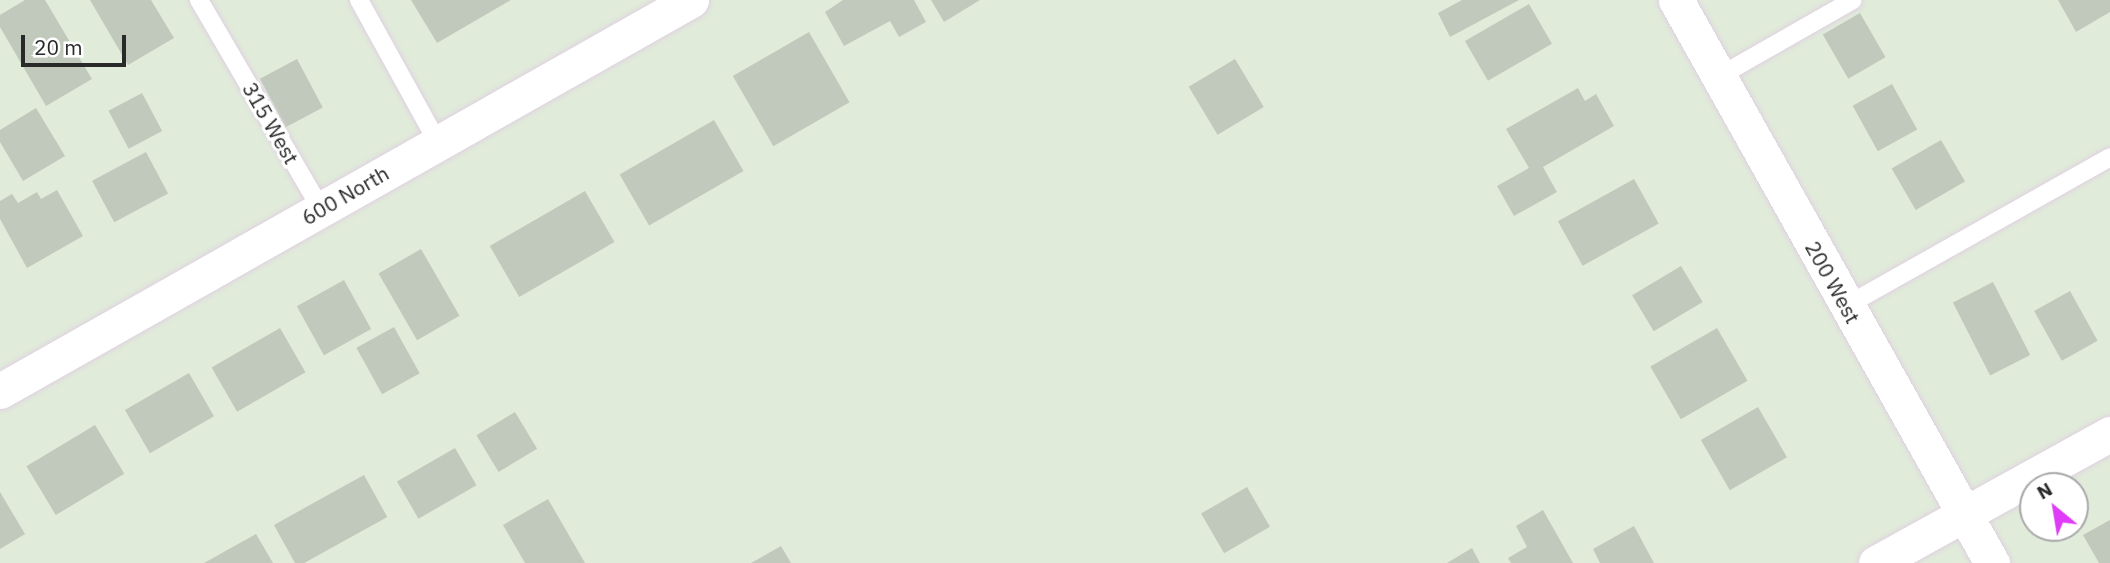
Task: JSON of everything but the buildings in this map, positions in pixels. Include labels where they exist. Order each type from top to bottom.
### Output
[{"type":"street","name":"600 North","points":[[0,391],[691,0]]},
{"type":"street","name":"200 West","points":[[1676,0],[1992,563]]},
{"type":"street","points":[[1876,563],[2110,434]]},
{"type":"lane","name":"315 West","points":[[199,0],[321,209]]},
{"type":"lane","points":[[359,0],[438,143]]},
{"type":"lane","points":[[1718,78],[1853,0]]},
{"type":"lane","points":[[1846,306],[2110,157]]}]
